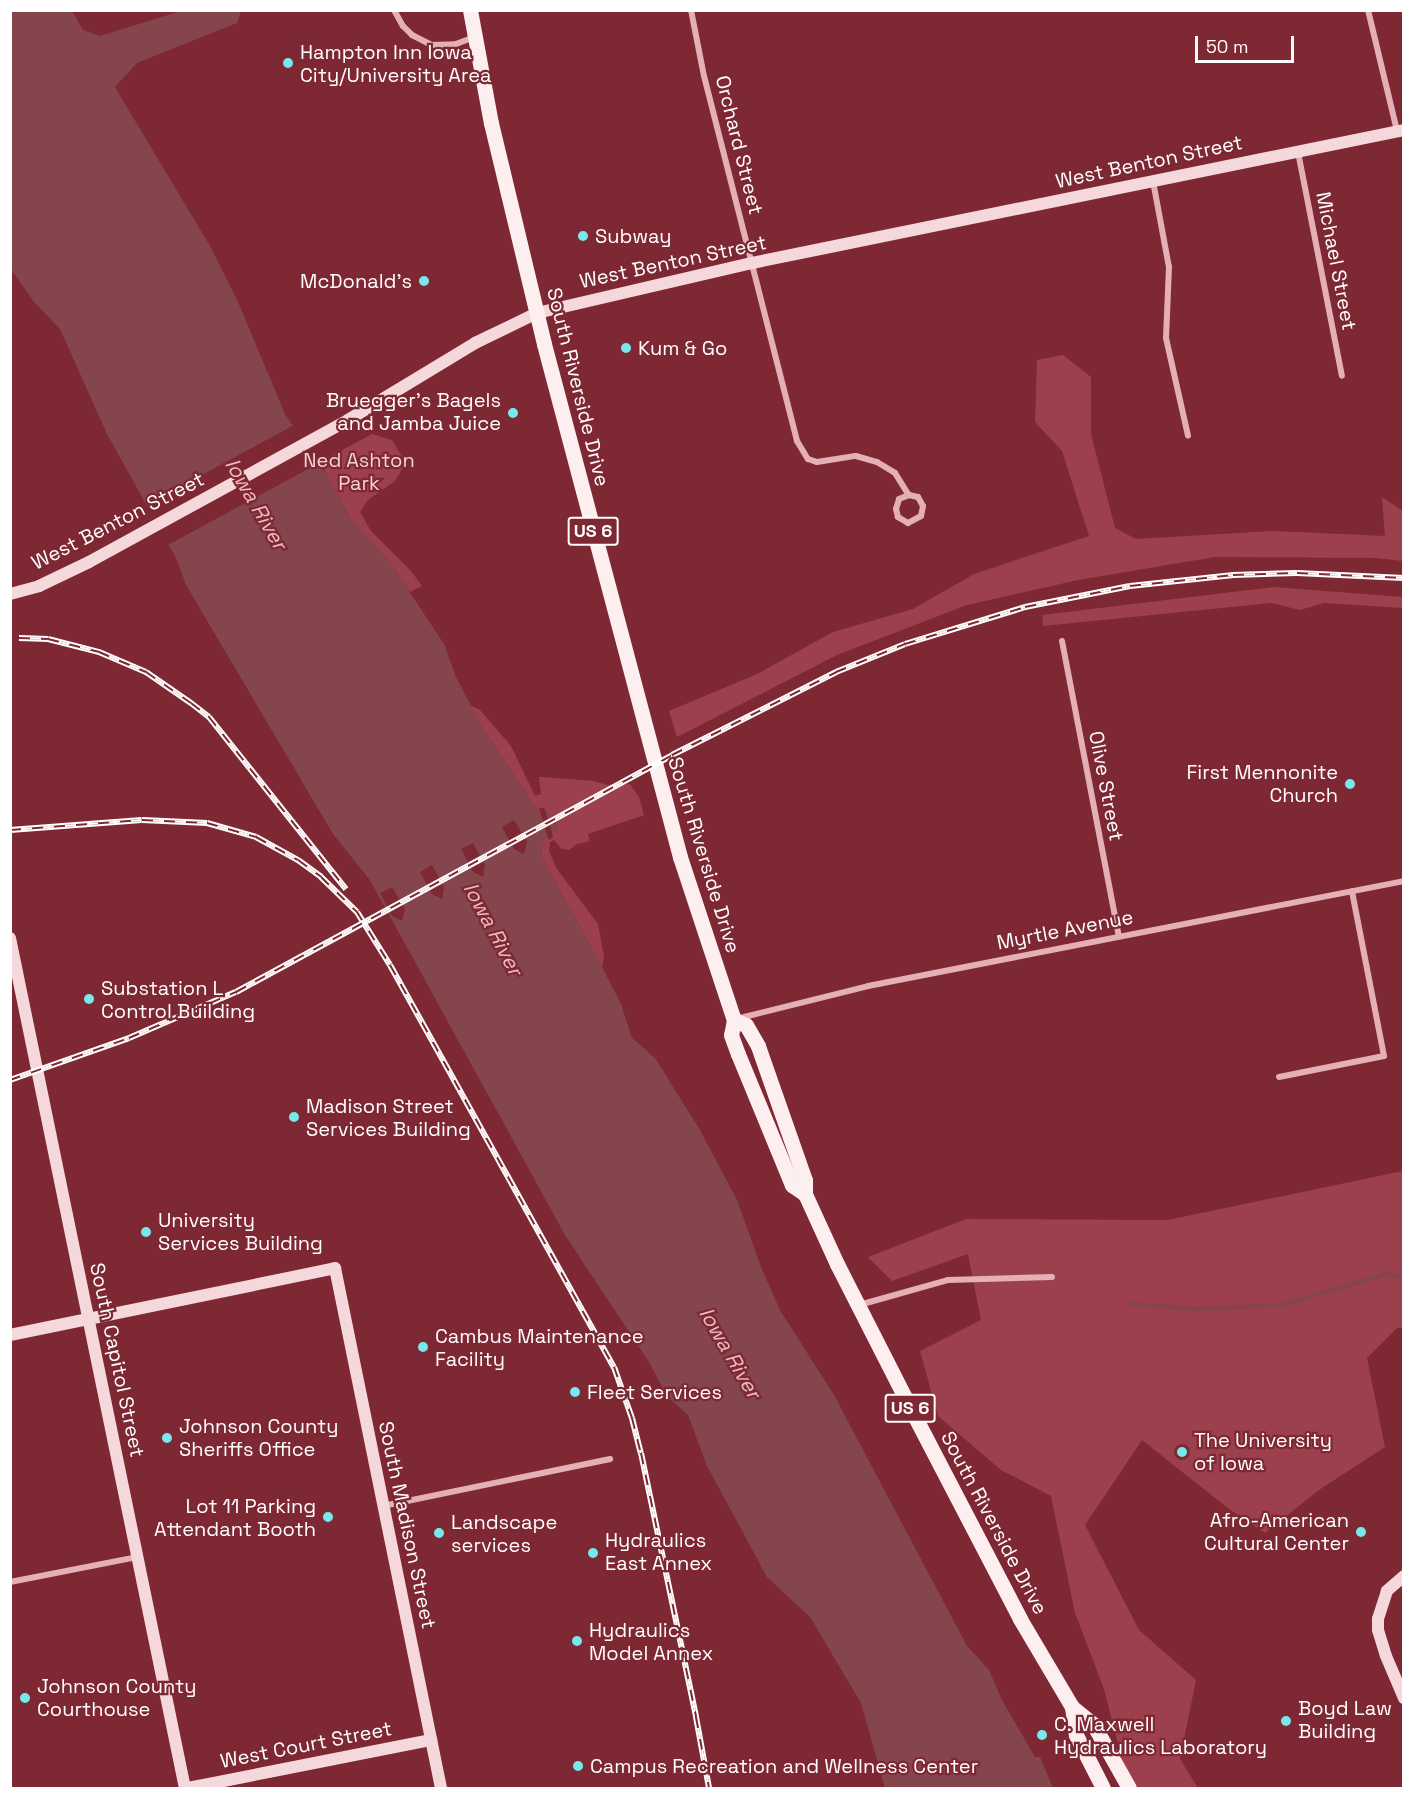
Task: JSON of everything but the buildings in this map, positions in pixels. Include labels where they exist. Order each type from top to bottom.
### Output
[{"type":"main road","name":"South Riverside Drive","points":[[465,10],[475,37]]},
{"type":"main road","name":"South Riverside Drive","points":[[470,10],[491,123],[537,313],[661,789],[700,920],[734,1020],[746,1025],[758,1046],[805,1180],[805,1194],[859,1305],[1020,1619],[1072,1707],[1093,1724],[1129,1788]]},
{"type":"main road","name":"South Riverside Drive","points":[[1072,1707],[1076,1735],[1103,1788]]},
{"type":"street","points":[[394,10],[403,26],[412,35],[432,45],[456,44],[475,37]]},
{"type":"street","name":"Orchard Street","points":[[691,10],[704,76],[797,441],[808,459],[817,462],[846,455],[867,458],[895,472],[909,495]]},
{"type":"street","points":[[1368,10],[1400,131]]},
{"type":"street","name":"West Benton Street","points":[[10,594],[39,586],[89,562],[348,420],[475,344],[537,313],[752,263],[1400,131]]},
{"type":"street","name":"Michael Street","points":[[1298,152],[1342,376]]},
{"type":"street","points":[[1153,181],[1169,267],[1166,338],[1188,436]]},
{"type":"street","points":[[909,495],[921,501],[923,512],[917,520],[908,523],[898,517],[896,509],[900,499],[909,495]]},
{"type":"street","name":"Olive Street","points":[[1062,641],[1119,936]]},
{"type":"street","name":"Myrtle Avenue","points":[[734,1020],[868,986],[1404,881]]},
{"type":"street","points":[[1279,1077],[1384,1056],[1352,891]]},
{"type":"street","name":"South Capitol Street","points":[[10,938],[187,1788]]},
{"type":"street","name":"South Madison Street","points":[[89,1319],[335,1268],[441,1788]]},
{"type":"street","points":[[859,1305],[948,1280],[1052,1277]]},
{"type":"street","points":[[10,1335],[89,1319]]},
{"type":"street","points":[[383,1506],[610,1459]]},
{"type":"street","points":[[10,1582],[138,1557]]},
{"type":"street","points":[[1404,1576],[1387,1592],[1380,1607],[1378,1630],[1404,1698]]},
{"type":"street","name":"West Court Street","points":[[187,1788],[431,1740]]},
{"type":"green space","points":[[1063,355],[1091,377],[1091,434],[1115,528],[1136,539],[1274,531],[1385,536],[1382,497],[1403,511],[1403,561],[1376,558],[1215,557],[1078,580],[967,605],[837,655],[677,737],[669,711],[757,674],[833,632],[913,609],[974,574],[1089,536],[1062,451],[1035,422],[1037,360]]},
{"type":"green space","name":"Ned Ashton Park","points":[[372,434],[392,440],[401,455],[402,469],[395,481],[368,500],[360,512],[371,531],[411,571],[422,586],[410,592],[391,564],[350,518],[320,462]]},
{"type":"green space","points":[[1274,587],[1403,597],[1403,608],[1324,603],[1300,610],[1271,603],[1043,626],[1042,615]]},
{"type":"green space","points":[[470,705],[480,710],[511,746],[535,796],[541,794],[539,777],[543,777],[594,781],[607,785],[630,784],[639,797],[644,815],[588,834],[590,841],[577,844],[569,850],[562,849],[554,840],[550,842],[549,851],[557,869],[598,924],[604,957],[602,967],[541,856],[543,840],[558,829],[547,811],[538,811],[483,729]]},
{"type":"green space","points":[[1403,1171],[1403,1328],[1397,1328],[1367,1358],[1385,1447],[1319,1490],[1265,1533],[1229,1509],[1142,1440],[1085,1525],[1139,1630],[1196,1680],[1180,1759],[1198,1788],[1138,1788],[1122,1760],[1104,1689],[1075,1613],[1051,1496],[1001,1470],[938,1416],[920,1351],[981,1320],[968,1254],[892,1281],[868,1257],[966,1219],[1168,1220]]},
{"type":"water","name":"Iowa River","points":[[10,11],[72,11],[83,30],[100,36],[181,11],[241,11],[237,23],[137,63],[115,87],[210,246],[238,302],[285,414],[328,477],[350,518],[391,564],[444,644],[456,677],[483,729],[538,811],[547,810],[558,830],[543,840],[541,856],[621,1004],[632,1038],[655,1058],[700,1130],[737,1200],[761,1267],[780,1310],[834,1395],[967,1646],[989,1670],[1002,1700],[1035,1757],[1040,1757],[1053,1788],[885,1788],[861,1703],[810,1617],[767,1577],[707,1466],[688,1415],[667,1396],[649,1362],[565,1235],[370,880],[333,834],[186,585],[176,558],[107,434],[60,329],[34,302],[11,269]],"holes":[[[514,820],[527,842],[524,854],[514,849],[502,827]],[[473,843],[485,865],[483,877],[473,872],[461,849]],[[432,865],[444,887],[442,899],[432,894],[420,872]],[[392,887],[405,909],[402,921],[392,916],[380,893]]]},
{"type":"pier","points":[[296,424],[321,462],[166,546],[143,507]]},
{"type":"pier","points":[[539,808],[544,808],[548,819],[554,816],[557,822],[550,825],[553,837],[549,840],[545,828],[522,840],[519,835],[543,821]]},
{"type":"pier","points":[[512,839],[515,844],[481,863],[478,857]]},
{"type":"pier","points":[[470,861],[473,867],[440,885],[437,880]]},
{"type":"pier","points":[[430,883],[432,889],[400,906],[397,901]]},
{"type":"waterway","points":[[1131,1304],[1197,1309],[1282,1305],[1386,1274],[1404,1278]]},
{"type":"railway","points":[[10,1080],[129,1038],[236,992],[672,755],[836,672],[905,644],[1025,607],[1130,586],[1233,575],[1297,573],[1404,578]]},
{"type":"railway","points":[[19,638],[48,639],[99,652],[146,672],[191,703],[209,717],[346,889]]},
{"type":"railway","points":[[10,830],[142,820],[207,823],[256,837],[298,860],[321,877],[357,912],[390,965],[614,1367],[632,1418],[641,1453],[709,1788]]},
{"type":"place","name":"Hampton Inn Iowa City/University Area","points":[[288,63]]},
{"type":"place","name":"Subway","points":[[583,236]]},
{"type":"place","name":"McDonald's","points":[[424,281]]},
{"type":"place","name":"Kum & Go","points":[[626,348]]},
{"type":"place","name":"Bruegger's Bagels and Jamba Juice","points":[[513,413]]},
{"type":"place","name":"First Mennonite Church","points":[[1350,784]]},
{"type":"place","name":"Substation L Control Building","points":[[89,999]]},
{"type":"place","name":"Madison Street Services Building","points":[[294,1117]]},
{"type":"place","name":"University Services Building","points":[[146,1232]]},
{"type":"place","name":"Cambus Maintenance Facility","points":[[423,1347]]},
{"type":"place","name":"Fleet Services","points":[[575,1392]]},
{"type":"place","name":"Johnson County Sheriffs Office","points":[[167,1438]]},
{"type":"place","name":"The University of Iowa","points":[[1182,1452]]},
{"type":"place","name":"Lot 11 Parking Attendant Booth","points":[[328,1517]]},
{"type":"place","name":"Afro-American Cultural Center","points":[[1361,1532]]},
{"type":"place","name":"Landscape services","points":[[439,1533]]},
{"type":"place","name":"Hydraulics East Annex","points":[[593,1553]]},
{"type":"place","name":"Hydraulics Model Annex","points":[[577,1641]]},
{"type":"place","name":"Johnson County Courthouse","points":[[25,1698]]},
{"type":"place","name":"Boyd Law Building","points":[[1286,1721]]},
{"type":"place","name":"C. Maxwell Hydraulics Laboratory","points":[[1042,1735]]},
{"type":"place","name":"Campus Recreation and Wellness Center","points":[[578,1766]]}]
